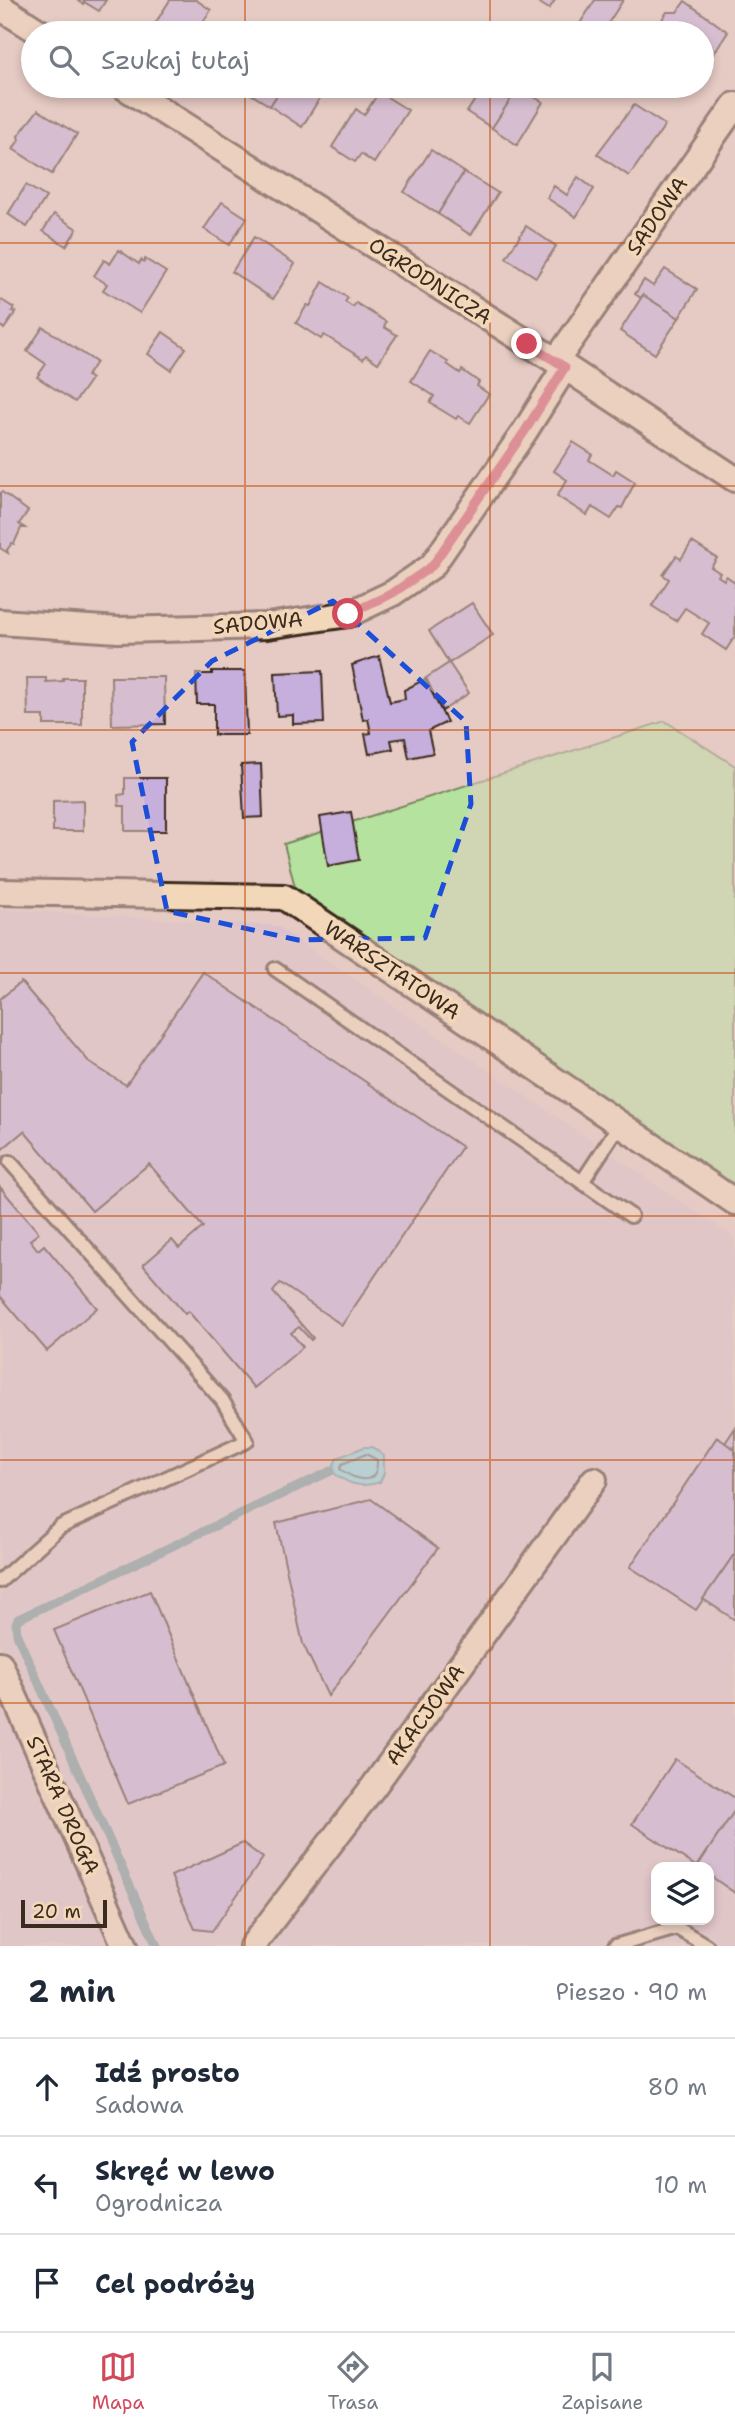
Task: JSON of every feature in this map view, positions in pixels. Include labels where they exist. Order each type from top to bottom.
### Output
[{"type":"street","points":[[0,7],[22,21]]},
{"type":"street","name":"OGRODNICZA","points":[[142,98],[735,478]]},
{"type":"street","name":"SADOWA","points":[[0,622],[118,630],[267,626],[348,614],[393,593],[432,566],[525,431],[560,364],[735,105]]},
{"type":"street","name":"WARSZTATOWA","points":[[0,892],[284,897],[735,1202]]},
{"type":"street","name":"AKACJOWA","points":[[252,1946],[374,1786],[594,1480]]},
{"type":"street","name":"STARA DROGA","points":[[0,1664],[125,1946]]},
{"type":"lane","points":[[275,970],[631,1216]]},
{"type":"lane","points":[[582,1182],[620,1124]]},
{"type":"lane","points":[[0,1581],[60,1527],[247,1441],[222,1400],[10,1162]]},
{"type":"lane","points":[[615,1946],[677,1928],[705,1945]]},
{"type":"highlighted area","points":[[333,601],[466,722],[471,804],[425,938],[298,940],[167,911],[132,742],[212,661]]},
{"type":"shaded area","points":[[0,909],[277,926],[735,1238],[735,1946],[0,1946]]},
{"type":"green space","points":[[665,721],[735,766],[735,1192],[295,887],[284,844]]},
{"type":"water","points":[[364,1447],[372,1447],[384,1456],[384,1473],[380,1482],[354,1484],[331,1471],[337,1458]]},
{"type":"building","points":[[77,0],[106,0],[99,11]]},
{"type":"building","points":[[170,0],[196,0],[211,10],[204,21],[157,21]]},
{"type":"building","points":[[535,0],[555,0],[549,9]]},
{"type":"building","points":[[595,0],[623,0],[610,21],[582,21]]},
{"type":"building","points":[[685,1],[713,21],[661,21],[667,12],[677,12]]},
{"type":"building","points":[[714,22],[728,32],[714,53]]},
{"type":"building","points":[[257,98],[275,98],[270,106]]},
{"type":"building","points":[[275,98],[320,98],[302,127],[270,106]]},
{"type":"building","points":[[375,98],[389,98],[408,110],[374,163],[361,154],[355,162],[332,147],[356,109],[364,115]]},
{"type":"building","points":[[476,98],[512,98],[492,128],[467,112]]},
{"type":"building","points":[[512,98],[536,98],[543,102],[517,145],[492,128]]},
{"type":"building","points":[[634,105],[665,125],[629,176],[597,154]]},
{"type":"building","points":[[38,110],[77,134],[52,174],[13,149],[19,140],[18,136]]},
{"type":"building","points":[[431,150],[464,172],[438,214],[404,192]]},
{"type":"building","points":[[464,172],[498,193],[471,235],[438,214]]},
{"type":"building","points":[[578,177],[594,189],[576,217],[547,198],[554,186],[567,195]]},
{"type":"building","points":[[26,185],[46,197],[27,227],[8,214]]},
{"type":"building","points":[[222,202],[247,218],[229,245],[204,229]]},
{"type":"building","points":[[54,214],[77,229],[66,246],[43,231]]},
{"type":"building","points":[[526,226],[556,246],[536,277],[506,258]]},
{"type":"building","points":[[254,237],[295,264],[273,299],[232,272]]},
{"type":"building","points":[[119,250],[139,264],[145,259],[166,272],[140,313],[103,290],[107,284],[94,276],[104,260],[110,264]]},
{"type":"building","points":[[665,269],[697,289],[679,318],[643,295],[641,298],[635,294],[644,280],[653,286]]},
{"type":"building","points":[[323,282],[348,298],[345,302],[353,307],[356,303],[386,322],[384,327],[397,335],[378,363],[366,355],[363,359],[324,335],[321,339],[296,323],[307,305],[310,306]]},
{"type":"building","points":[[643,295],[679,318],[655,354],[620,331]]},
{"type":"building","points":[[0,299],[16,312],[4,329],[1,326],[0,328]]},
{"type":"building","points":[[43,327],[96,362],[87,376],[91,379],[75,402],[37,377],[46,364],[27,351]]},
{"type":"building","points":[[163,332],[186,348],[171,370],[148,354]]},
{"type":"building","points":[[430,351],[460,373],[462,370],[479,382],[477,386],[489,394],[470,423],[458,416],[456,419],[430,403],[434,396],[411,381]]},
{"type":"building","points":[[573,442],[592,454],[589,460],[613,475],[616,470],[635,482],[622,508],[619,507],[611,519],[592,507],[587,515],[557,496],[567,480],[554,471]]},
{"type":"building","points":[[2,492],[28,511],[19,524],[25,528],[21,528],[14,544],[7,550],[8,553],[0,548]]},
{"type":"building","points":[[692,542],[717,558],[711,567],[720,573],[718,576],[724,580],[726,576],[735,582],[735,636],[726,650],[702,634],[709,623],[685,608],[676,621],[652,606],[669,579],[663,575],[676,556],[681,559]]},
{"type":"building","points":[[472,603],[493,635],[449,663],[429,631]]},
{"type":"building","points":[[379,656],[390,702],[405,699],[404,690],[425,679],[447,722],[428,731],[433,753],[409,758],[405,738],[391,740],[393,749],[369,754],[365,734],[371,733],[368,719],[363,720],[352,665]]},
{"type":"building","points":[[449,663],[469,693],[442,711],[426,678]]},
{"type":"building","points":[[212,671],[245,671],[247,735],[214,735],[214,704],[197,704],[196,674],[212,674]]},
{"type":"building","points":[[322,671],[324,723],[293,724],[293,715],[277,716],[275,673]]},
{"type":"building","points":[[111,677],[164,677],[165,724],[112,725]]},
{"type":"building","points":[[27,678],[46,678],[46,682],[82,678],[82,725],[44,725],[44,716],[28,716]]},
{"type":"building","points":[[261,764],[263,817],[244,818],[241,765]]},
{"type":"building","points":[[125,778],[166,778],[166,831],[125,831],[125,806],[119,806],[118,795],[125,794]]},
{"type":"building","points":[[83,800],[83,831],[53,831],[53,801]]},
{"type":"building","points":[[351,812],[359,860],[328,866],[320,817]]},
{"type":"building","points":[[203,972],[462,1147],[342,1325],[280,1283],[273,1292],[313,1338],[311,1340],[299,1327],[291,1333],[303,1347],[254,1388],[188,1311],[185,1314],[143,1265],[172,1240],[179,1248],[203,1227],[149,1164],[92,1211],[24,1131],[0,1151],[0,999],[21,982],[90,1063],[126,1085]]},
{"type":"building","points":[[0,1187],[39,1233],[30,1240],[38,1250],[44,1245],[97,1308],[47,1351],[0,1296]]},
{"type":"building","points":[[735,1428],[735,1450],[725,1443]]},
{"type":"building","points":[[717,1437],[735,1450],[735,1553],[696,1610],[630,1567]]},
{"type":"building","points":[[371,1499],[438,1548],[328,1696],[303,1644],[276,1523]]},
{"type":"building","points":[[733,1556],[735,1557],[735,1620],[703,1599]]},
{"type":"building","points":[[150,1591],[224,1766],[128,1804],[54,1630]]},
{"type":"building","points":[[675,1759],[735,1798],[735,1810],[700,1862],[689,1862],[632,1824]]},
{"type":"building","points":[[735,1810],[735,1893],[714,1878],[714,1862],[700,1862]]},
{"type":"building","points":[[243,1843],[263,1858],[212,1931],[195,1929],[171,1876]]},
{"type":"waterway","points":[[157,1946],[17,1635],[16,1623],[18,1619],[331,1471]]},
{"type":"route","points":[[348,614],[393,593],[432,566],[525,431],[565,367],[527,344]]}]
